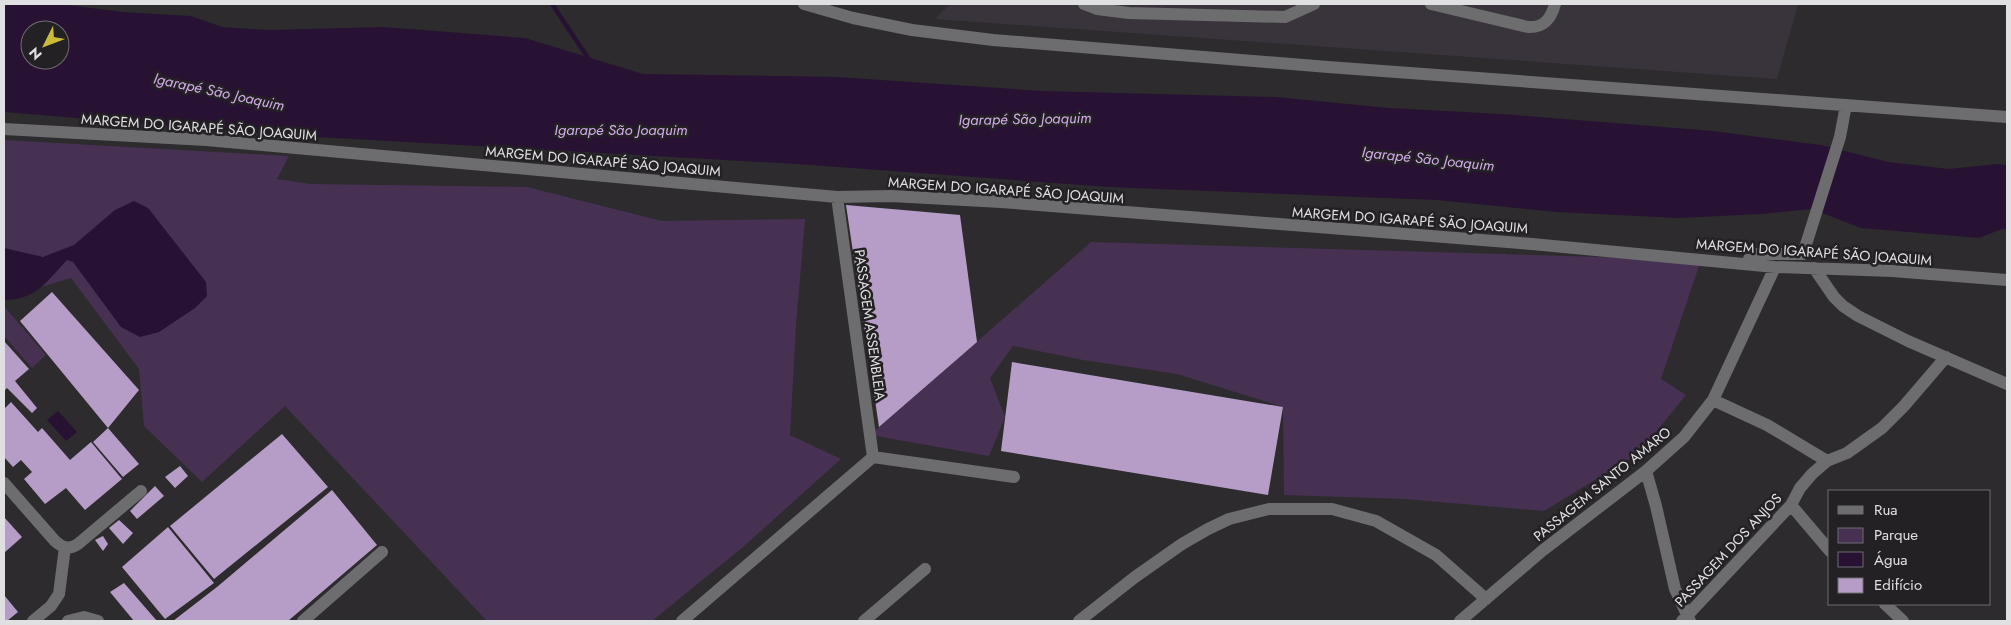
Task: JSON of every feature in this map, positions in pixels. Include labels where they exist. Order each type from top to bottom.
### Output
[{"type":"street","points":[[806,4],[853,18],[912,30],[993,40],[1328,67],[2007,117]]},
{"type":"street","points":[[1084,4],[1097,9],[1129,13],[1285,17],[1314,4]]},
{"type":"street","points":[[1432,4],[1528,27],[1537,27],[1548,22],[1555,4]]},
{"type":"street","points":[[1747,264],[1751,254],[1802,254],[1814,222],[1840,137],[1846,105]]},
{"type":"street","name":"MARGEM DO IGARAPÉ SÃO JOAQUIM","points":[[4,129],[206,140],[837,196],[891,196],[1002,202],[1532,244],[1775,267],[1892,271],[2007,280]]},
{"type":"street","name":"PASSAGEM ASSEMBLEIA","points":[[837,196],[873,457]]},
{"type":"street","name":"PASSAGEM SANTO AMARO","points":[[1460,621],[1542,551],[1646,471],[1684,438],[1712,400],[1775,267]]},
{"type":"street","points":[[1814,268],[1843,306],[1882,328],[2007,384]]},
{"type":"street","name":"PASSAGEM DOS ANJOS","points":[[1686,620],[1792,505],[1800,488],[1827,461],[1847,453],[1882,428],[1904,406],[1946,357]]},
{"type":"street","points":[[1712,400],[1767,425],[1827,461]]},
{"type":"street","points":[[682,621],[873,457],[1014,477]]},
{"type":"street","points":[[1646,471],[1675,589],[1686,620]]},
{"type":"street","points":[[4,482],[55,541],[71,548],[141,490]]},
{"type":"street","points":[[1792,505],[1828,549]]},
{"type":"street","points":[[1079,621],[1135,577],[1182,544],[1229,518],[1269,509],[1332,509],[1376,521],[1436,555],[1486,599]]},
{"type":"street","points":[[33,621],[57,600],[65,547]]},
{"type":"street","points":[[303,621],[382,552]]},
{"type":"street","points":[[864,621],[925,569]]},
{"type":"street","points":[[1886,605],[1903,621]]},
{"type":"street","points":[[68,621],[84,617],[98,621]]},
{"type":"shaded area","points":[[950,4],[1798,4],[1777,79],[935,19]]},
{"type":"green space","points":[[4,140],[289,156],[277,179],[311,184],[527,187],[662,221],[805,219],[796,325],[790,435],[841,459],[743,547],[652,621],[487,621],[285,406],[202,482],[144,426],[139,369],[71,278],[4,298]]},
{"type":"green space","points":[[1091,242],[1701,260],[1661,379],[1686,395],[1639,453],[1544,511],[1405,499],[1284,495],[1283,407],[1177,374],[1083,360],[1013,346],[990,378],[1005,417],[989,456],[870,435]]},
{"type":"green space","points":[[4,306],[46,355],[32,368],[4,336]]},
{"type":"water","name":"Igarapé São Joaquim","points":[[4,4],[59,4],[123,12],[191,16],[222,27],[270,30],[384,27],[525,38],[643,74],[837,77],[1043,91],[1276,97],[1389,108],[1502,114],[1713,131],[1821,145],[1888,162],[1949,169],[1997,164],[2007,165],[2007,229],[2002,229],[1979,238],[1861,228],[1812,209],[1761,214],[1678,218],[1557,212],[1437,200],[1109,187],[797,164],[281,135],[4,112]]},
{"type":"water","points":[[134,201],[148,208],[206,282],[207,296],[195,308],[159,332],[140,337],[121,327],[73,262],[67,260],[47,282],[33,293],[25,297],[4,300],[4,248],[43,257],[74,245],[115,210]]},
{"type":"water","points":[[58,411],[77,432],[66,441],[47,420]]},
{"type":"building","points":[[846,205],[960,215],[977,342],[879,427]]},
{"type":"building","points":[[52,292],[139,390],[108,428],[20,321]]},
{"type":"building","points":[[4,341],[29,369],[15,381],[37,408],[32,413],[7,388],[4,391]]},
{"type":"building","points":[[1012,362],[1283,407],[1268,495],[1001,451]]},
{"type":"building","points":[[11,402],[38,432],[42,428],[70,460],[91,442],[122,479],[85,510],[66,488],[45,504],[24,479],[32,472],[21,460],[13,467],[4,457],[4,409]]},
{"type":"building","points":[[108,428],[139,464],[123,477],[93,442]]},
{"type":"building","points":[[282,434],[328,487],[214,579],[170,526]]},
{"type":"building","points":[[180,466],[188,476],[175,488],[165,477]]},
{"type":"building","points":[[155,486],[164,496],[137,519],[130,511]]},
{"type":"building","points":[[332,490],[377,545],[288,621],[173,621],[217,587]]},
{"type":"building","points":[[4,517],[22,537],[4,553]]},
{"type":"building","points":[[119,520],[133,533],[123,544],[109,528]]},
{"type":"building","points":[[168,527],[214,583],[165,619],[122,567]]},
{"type":"building","points":[[103,536],[108,544],[103,551],[95,540]]},
{"type":"building","points":[[124,583],[157,621],[134,621],[110,592]]},
{"type":"building","points":[[4,595],[18,612],[7,621],[4,621]]},
{"type":"waterway","points":[[552,4],[590,61]]}]
